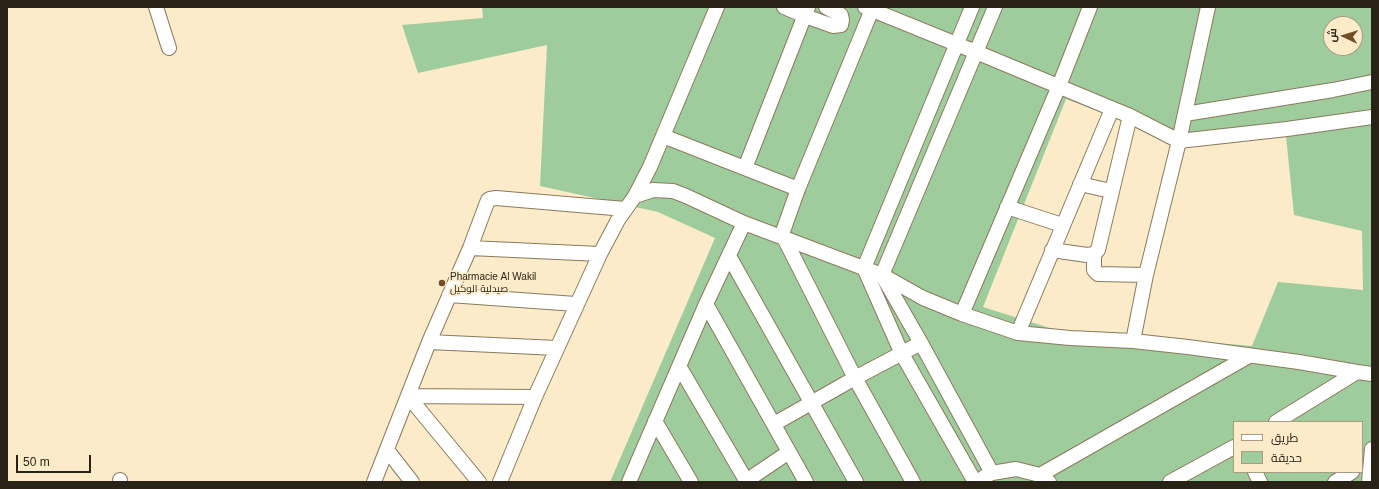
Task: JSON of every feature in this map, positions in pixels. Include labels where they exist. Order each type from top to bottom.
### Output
[{"type":"street","points":[[156,7],[168,48]]},
{"type":"street","points":[[500,482],[534,397],[576,304],[600,254],[625,209],[635,196],[650,167],[716,7]]},
{"type":"street","points":[[784,7],[806,11],[834,26],[841,25],[841,15],[826,7]]},
{"type":"street","points":[[972,7],[864,268],[902,354],[975,482],[992,473],[1016,469],[1045,479],[1249,356]]},
{"type":"street","points":[[882,276],[994,7]]},
{"type":"street","points":[[962,314],[1059,86],[1090,7]]},
{"type":"street","points":[[1132,341],[1146,275],[1179,141],[1208,7]]},
{"type":"street","points":[[913,482],[855,378],[782,237],[798,189],[869,8],[1112,108],[1179,141],[1287,129],[1372,117]]},
{"type":"street","points":[[745,168],[806,11]]},
{"type":"street","points":[[1185,114],[1333,90],[1372,82]]},
{"type":"street","points":[[1018,333],[1112,108]]},
{"type":"street","points":[[1130,116],[1111,191],[1099,247],[1094,254],[1094,270],[1098,274],[1146,275]]},
{"type":"street","points":[[663,136],[798,189]]},
{"type":"street","points":[[1080,184],[1111,191]]},
{"type":"street","points":[[635,196],[653,190],[674,191],[744,223],[864,268],[924,298],[962,314],[1018,333],[1188,346],[1372,374]]},
{"type":"street","points":[[374,482],[449,295],[470,248],[487,202],[490,198],[625,209]]},
{"type":"street","points":[[1007,207],[1062,225]]},
{"type":"street","points":[[628,482],[706,304],[744,223]]},
{"type":"street","points":[[470,248],[600,254]]},
{"type":"street","points":[[1052,250],[1087,255],[1094,254]]},
{"type":"street","points":[[728,256],[856,482]]},
{"type":"street","points":[[882,276],[921,343],[992,473]]},
{"type":"street","points":[[449,295],[576,304]]},
{"type":"street","points":[[706,304],[806,482]]},
{"type":"street","points":[[430,342],[557,348]]},
{"type":"street","points":[[774,424],[921,343]]},
{"type":"street","points":[[679,366],[746,481],[789,452]]},
{"type":"street","points":[[1278,421],[1357,372]]},
{"type":"street","points":[[408,396],[534,397]]},
{"type":"street","points":[[408,396],[479,482]]},
{"type":"street","points":[[655,421],[691,482]]},
{"type":"street","points":[[1170,482],[1233,448]]},
{"type":"street","points":[[387,450],[412,482]]},
{"type":"street","points":[[1368,459],[1369,482]]},
{"type":"street","points":[[1256,473],[1260,482]]},
{"type":"street","points":[[1335,482],[1350,473]]},
{"type":"green space","points":[[482,7],[1372,7],[1372,444],[1369,482],[610,482],[715,238],[658,212],[540,186],[547,45],[418,73],[402,25],[483,18]],"holes":[[[1066,99],[1191,147],[1286,136],[1294,215],[1362,231],[1363,290],[1278,282],[1252,346],[1053,329],[983,307]]]},
{"type":"place","name":"Pharmacie Al Wakil صيدلية الوكيل","points":[[442,283]]}]
